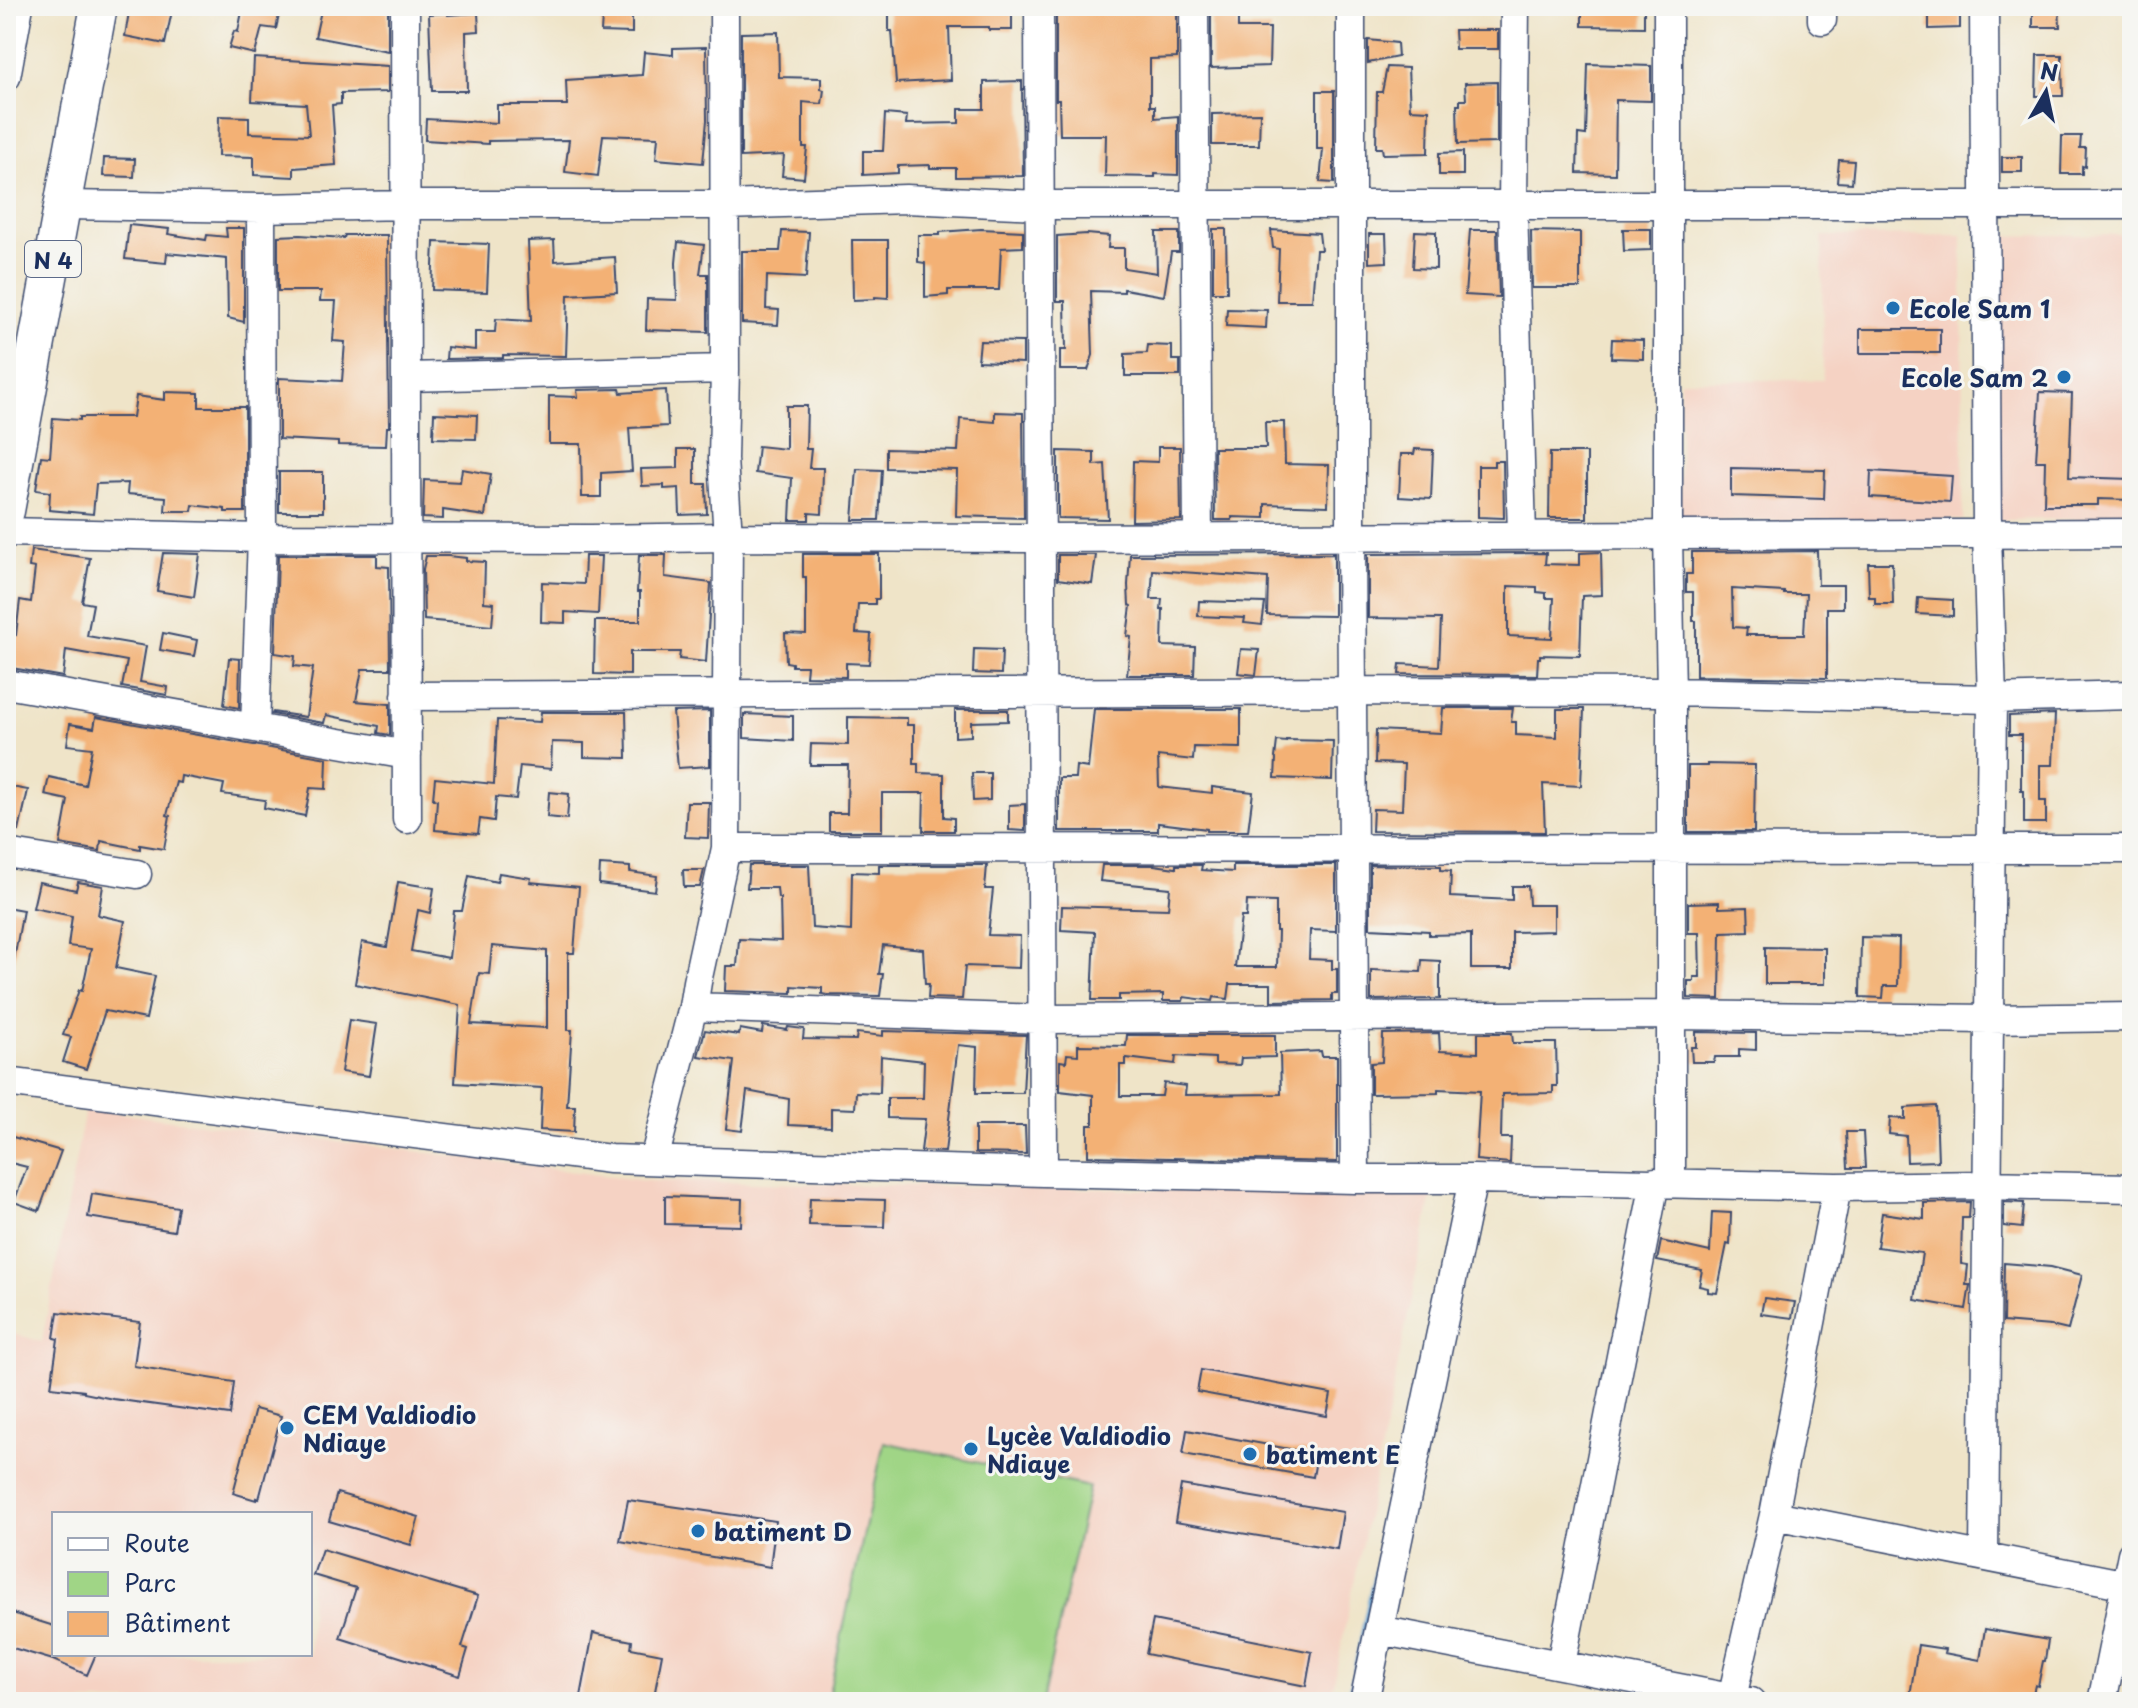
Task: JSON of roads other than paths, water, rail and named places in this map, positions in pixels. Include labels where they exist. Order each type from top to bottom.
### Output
[{"type":"main road","name":"N 4","points":[[6,511],[99,6]]},
{"type":"street","points":[[6,77],[19,6]]},
{"type":"street","points":[[405,6],[407,819]]},
{"type":"street","points":[[654,1160],[693,1007],[726,848],[728,537],[723,459],[724,6]]},
{"type":"street","points":[[1039,6],[1043,1172]]},
{"type":"street","points":[[1194,6],[1198,537]]},
{"type":"street","points":[[1351,6],[1355,1179]]},
{"type":"street","points":[[1515,6],[1513,204],[1522,536]]},
{"type":"street","points":[[1561,1664],[1663,1182],[1672,1015],[1668,6]]},
{"type":"street","points":[[1984,6],[1987,533],[1992,699],[1984,1555]]},
{"type":"street","points":[[63,205],[261,208],[724,205],[906,199],[1039,205],[2132,205]]},
{"type":"street","points":[[255,727],[262,538],[261,208]]},
{"type":"street","points":[[406,377],[725,369]]},
{"type":"street","points":[[6,532],[262,538],[2132,533]]},
{"type":"street","points":[[6,684],[407,755]]},
{"type":"street","points":[[406,696],[1353,691],[1671,692],[1992,699],[2132,695]]},
{"type":"street","points":[[726,848],[2132,849]]},
{"type":"street","points":[[6,853],[137,874]]},
{"type":"street","points":[[693,1007],[1043,1019],[1672,1015],[1989,1019],[2132,1017]]},
{"type":"street","points":[[6,1082],[610,1159],[1355,1179],[1837,1187],[1986,1185],[2132,1188]]},
{"type":"street","points":[[1364,1702],[1473,1179]]},
{"type":"street","points":[[1379,1630],[1738,1701],[1837,1187]]},
{"type":"street","points":[[1774,1515],[2129,1585]]},
{"type":"street","points":[[2102,1702],[2129,1585],[2132,1554]]},
{"type":"waterway","points":[[1349,1702],[1391,1502]]},
{"type":"place","name":"Ecole Sam 1","points":[[1893,308]]},
{"type":"place","name":"Ecole Sam 2","points":[[2064,377]]},
{"type":"place","name":"CEM Valdiodio Ndiaye","points":[[287,1428]]},
{"type":"place","name":"Lycèe Valdiodio Ndiaye","points":[[971,1449]]},
{"type":"place","name":"batiment E","points":[[1250,1454]]},
{"type":"place","name":"batiment D","points":[[698,1531]]}]
